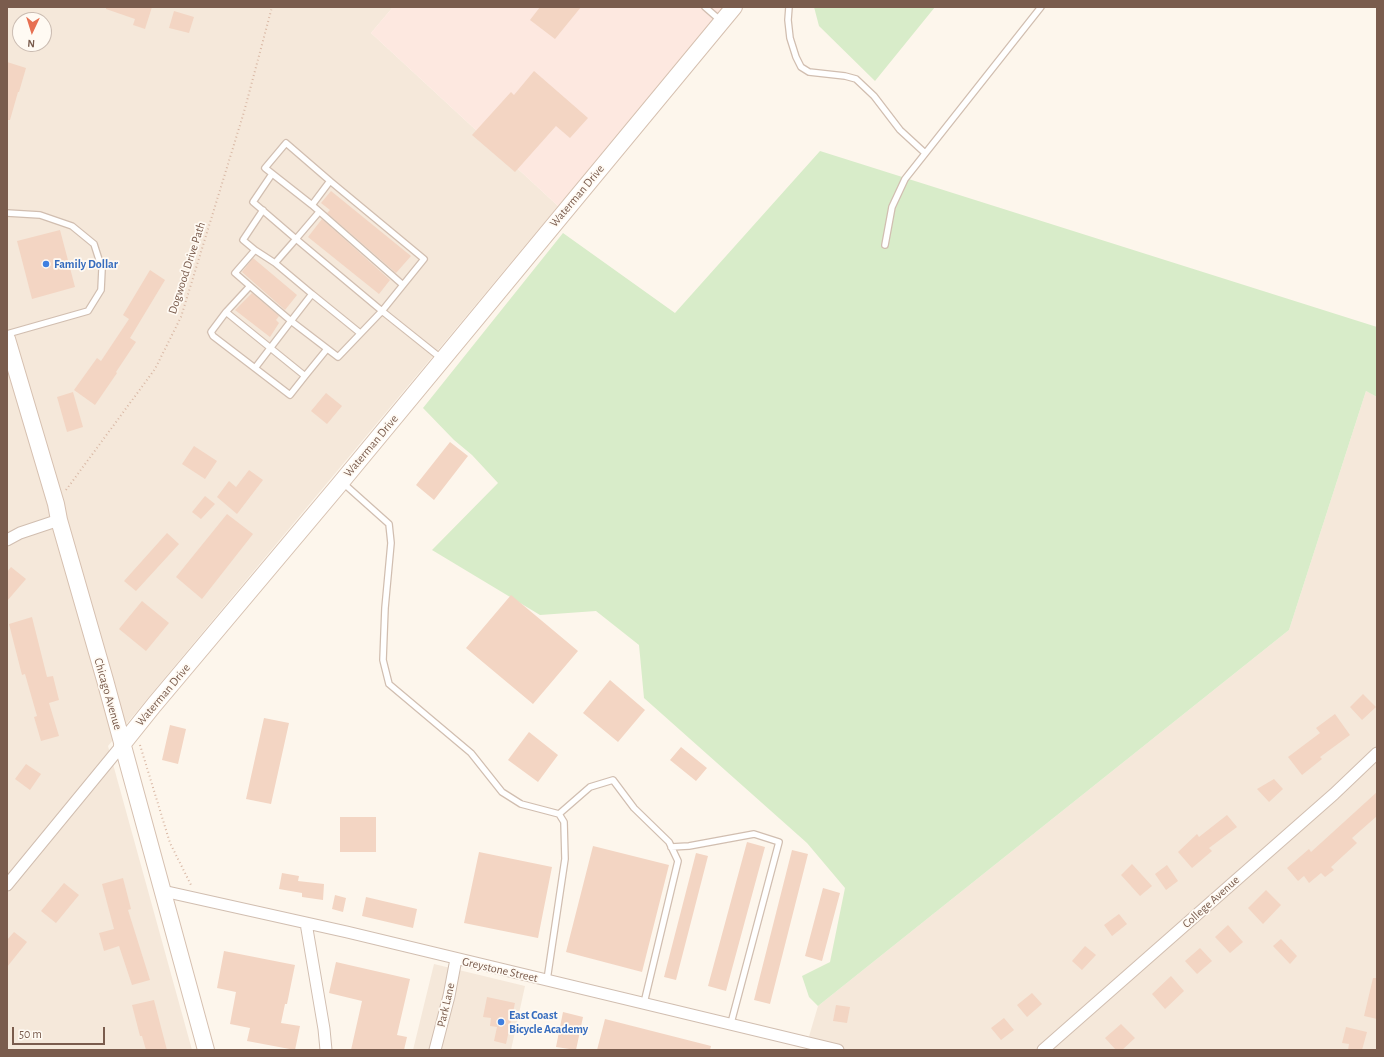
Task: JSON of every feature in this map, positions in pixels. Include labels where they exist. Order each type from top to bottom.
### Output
[{"type":"street","name":"Waterman Drive","points":[[7,885],[154,705],[734,7]]},
{"type":"street","name":"Chicago Avenue","points":[[7,339],[56,504],[59,520],[163,890],[206,1050]]},
{"type":"street","points":[[7,540],[59,520]]},
{"type":"street","name":"College Avenue","points":[[1043,1050],[1334,794],[1377,754]]},
{"type":"street","name":"Greystone Street","points":[[163,890],[644,1003],[731,1024],[815,1047],[838,1050]]},
{"type":"street","points":[[306,923],[324,1029],[326,1050]]},
{"type":"street","name":"Park Lane","points":[[435,1050],[456,959]]},
{"type":"lane","points":[[705,7],[722,22]]},
{"type":"lane","points":[[789,7],[788,20],[790,38],[801,67],[809,72],[856,79],[874,96],[900,130],[925,153]]},
{"type":"lane","points":[[885,245],[890,214],[896,196],[905,179],[1041,7]]},
{"type":"lane","points":[[255,250],[235,274],[290,321],[338,357],[382,311],[424,260],[286,143],[265,168],[312,205],[403,285]]},
{"type":"lane","points":[[272,174],[253,202],[382,311],[442,359]]},
{"type":"lane","points":[[312,205],[330,181]]},
{"type":"lane","points":[[263,210],[243,240],[275,263],[360,334]]},
{"type":"lane","points":[[275,263],[319,212]]},
{"type":"lane","points":[[7,213],[40,215],[72,226],[94,244],[102,269],[101,290],[88,311],[7,334]]},
{"type":"lane","points":[[250,286],[226,312],[211,332],[213,336],[290,395],[327,349]]},
{"type":"lane","points":[[255,368],[312,294]]},
{"type":"lane","points":[[226,312],[306,376]]},
{"type":"lane","points":[[341,481],[389,524],[391,543],[385,608],[383,660],[389,684],[470,753],[502,792],[521,804],[559,814],[564,822],[564,859],[547,980]]},
{"type":"lane","points":[[559,814],[590,786],[613,780],[634,808],[669,842],[678,861],[644,1003]]},
{"type":"lane","points":[[671,847],[689,846],[754,834],[779,842],[731,1024]]},
{"type":"path","name":"Dogwood Drive Path","points":[[56,504],[155,369],[182,317],[244,112],[272,7]]},
{"type":"path","points":[[143,752],[170,843],[192,886]]},
{"type":"shaded area","points":[[7,7],[393,7],[371,33],[558,206],[108,746],[192,1050],[7,1050]]},
{"type":"shaded area","points":[[393,7],[723,7],[558,206],[371,33]]},
{"type":"shaded area","points":[[1366,391],[1377,397],[1377,1050],[805,1050],[818,1006],[1289,630]]},
{"type":"shaded area","points":[[434,964],[525,986],[511,1050],[413,1050]]},
{"type":"green space","points":[[814,7],[935,7],[875,81],[819,26]]},
{"type":"green space","points":[[820,151],[1377,327],[1377,397],[1366,391],[1289,630],[818,1006],[809,997],[802,976],[830,962],[845,888],[807,843],[644,698],[639,645],[596,611],[540,615],[432,550],[498,483],[472,455],[454,440],[423,408],[563,233],[675,313]]},
{"type":"building","points":[[106,7],[152,7],[145,29],[133,25],[135,19],[106,9]]},
{"type":"building","points":[[540,7],[581,7],[555,39],[530,20]]},
{"type":"building","points":[[174,11],[194,17],[189,33],[169,28]]},
{"type":"building","points":[[7,62],[26,68],[10,120],[7,120]]},
{"type":"building","points":[[534,71],[588,118],[570,138],[556,126],[515,172],[472,135],[511,92],[514,95]]},
{"type":"building","points":[[331,191],[411,256],[396,273],[327,213],[330,210],[321,203]]},
{"type":"building","points":[[322,219],[390,280],[379,294],[308,237]]},
{"type":"building","name":"Family Dollar","points":[[60,230],[75,287],[32,299],[17,241]]},
{"type":"building","points":[[253,258],[297,295],[285,310],[242,272]]},
{"type":"building","points":[[150,270],[165,280],[130,338],[136,342],[95,405],[74,390],[97,358],[101,361],[129,319],[123,315]]},
{"type":"building","points":[[252,293],[279,316],[276,320],[279,323],[270,337],[235,310]]},
{"type":"building","points":[[73,392],[83,427],[67,432],[57,397]]},
{"type":"building","points":[[326,393],[342,406],[327,424],[311,411]]},
{"type":"building","points":[[450,442],[468,456],[434,500],[416,485]]},
{"type":"building","points":[[194,446],[217,461],[205,479],[182,464]]},
{"type":"building","points":[[249,470],[263,480],[237,514],[217,497],[229,481],[236,487]]},
{"type":"building","points":[[205,496],[215,504],[201,519],[192,512]]},
{"type":"building","points":[[227,514],[253,534],[202,599],[176,577]]},
{"type":"building","points":[[167,533],[179,544],[136,591],[124,581]]},
{"type":"building","points":[[11,567],[26,579],[7,601],[7,572]]},
{"type":"building","points":[[511,595],[578,651],[533,704],[466,648]]},
{"type":"building","points":[[142,601],[169,623],[146,651],[119,629]]},
{"type":"building","points":[[32,617],[47,677],[53,676],[59,700],[49,703],[59,736],[41,741],[34,717],[37,716],[25,674],[22,675],[9,624]]},
{"type":"building","points":[[610,680],[645,710],[618,742],[583,713]]},
{"type":"building","points":[[1363,694],[1376,707],[1362,720],[1350,707]]},
{"type":"building","points":[[1335,714],[1350,735],[1320,757],[1322,759],[1302,775],[1288,757],[1320,733],[1316,728]]},
{"type":"building","points":[[264,718],[289,723],[271,804],[246,799]]},
{"type":"building","points":[[170,725],[186,729],[178,764],[162,760]]},
{"type":"building","points":[[529,732],[558,755],[538,782],[508,760]]},
{"type":"building","points":[[681,747],[707,768],[696,781],[670,760]]},
{"type":"building","points":[[26,764],[41,774],[30,790],[15,779]]},
{"type":"building","points":[[1274,779],[1283,789],[1269,802],[1257,789]]},
{"type":"building","points":[[1377,792],[1377,816],[1352,838],[1357,843],[1331,867],[1334,870],[1325,877],[1321,873],[1309,883],[1304,876],[1298,881],[1287,868],[1309,849],[1311,852]]},
{"type":"building","points":[[1227,815],[1237,827],[1209,848],[1212,851],[1192,868],[1178,852],[1197,834],[1199,837]]},
{"type":"building","points":[[340,817],[376,817],[376,852],[340,852]]},
{"type":"building","points":[[747,842],[765,847],[726,991],[708,986]]},
{"type":"building","points":[[593,846],[669,865],[642,972],[566,952]]},
{"type":"building","points":[[792,850],[808,854],[770,1004],[754,1000]]},
{"type":"building","points":[[479,852],[552,867],[538,938],[464,923]]},
{"type":"building","points":[[696,853],[708,856],[676,980],[664,977]]},
{"type":"building","points":[[1132,864],[1152,886],[1140,896],[1121,875]]},
{"type":"building","points":[[1167,865],[1178,881],[1166,890],[1155,874]]},
{"type":"building","points":[[282,873],[299,876],[298,881],[324,884],[323,900],[302,897],[302,893],[279,889]]},
{"type":"building","points":[[123,878],[131,909],[128,910],[150,980],[132,985],[119,946],[104,951],[99,933],[114,929],[102,884]]},
{"type":"building","points":[[64,883],[79,895],[56,923],[41,911]]},
{"type":"building","points":[[823,888],[840,893],[822,961],[805,956]]},
{"type":"building","points":[[1266,890],[1281,905],[1263,924],[1248,908]]},
{"type":"building","points":[[335,895],[346,898],[343,912],[332,909]]},
{"type":"building","points":[[366,897],[417,909],[413,928],[362,916]]},
{"type":"building","points":[[1119,914],[1127,924],[1112,936],[1104,925]]},
{"type":"building","points":[[1228,925],[1243,942],[1230,953],[1215,937]]},
{"type":"building","points":[[14,932],[27,942],[7,967],[7,940]]},
{"type":"building","points":[[1281,939],[1297,956],[1290,964],[1273,946]]},
{"type":"building","points":[[1085,946],[1096,955],[1082,970],[1072,961]]},
{"type":"building","points":[[1200,948],[1212,961],[1197,974],[1185,961]]},
{"type":"building","points":[[224,951],[295,965],[287,1004],[285,1004],[281,1023],[300,1026],[295,1050],[247,1041],[250,1028],[230,1024],[236,992],[217,988]]},
{"type":"building","points":[[336,962],[410,979],[397,1035],[407,1037],[404,1050],[351,1050],[362,1001],[329,993]]},
{"type":"building","points":[[1171,976],[1184,991],[1165,1009],[1152,994]]},
{"type":"building","points":[[1373,978],[1377,978],[1377,1019],[1364,1016]]},
{"type":"building","points":[[1032,993],[1042,1004],[1027,1017],[1017,1005]]},
{"type":"building","name":"East Coast Bicycle Academy","points":[[487,997],[515,1003],[506,1044],[494,1041],[497,1027],[490,1026],[491,1018],[483,1017]]},
{"type":"building","points":[[154,1000],[167,1050],[146,1050],[142,1036],[140,1036],[132,1005]]},
{"type":"building","points":[[836,1005],[850,1007],[847,1023],[833,1021]]},
{"type":"building","points":[[563,1012],[583,1017],[576,1050],[556,1047]]},
{"type":"building","points":[[1004,1018],[1014,1030],[1001,1040],[991,1028]]},
{"type":"building","points":[[605,1019],[711,1046],[710,1050],[597,1050]]},
{"type":"building","points":[[1121,1024],[1135,1038],[1122,1050],[1116,1050],[1105,1038]]},
{"type":"building","points":[[1346,1027],[1367,1032],[1362,1050],[1348,1050],[1349,1044],[1342,1043]]},
{"type":"place","name":"Family Dollar","points":[[46,264]]},
{"type":"place","name":"East Coast Bicycle Academy","points":[[501,1022]]}]
